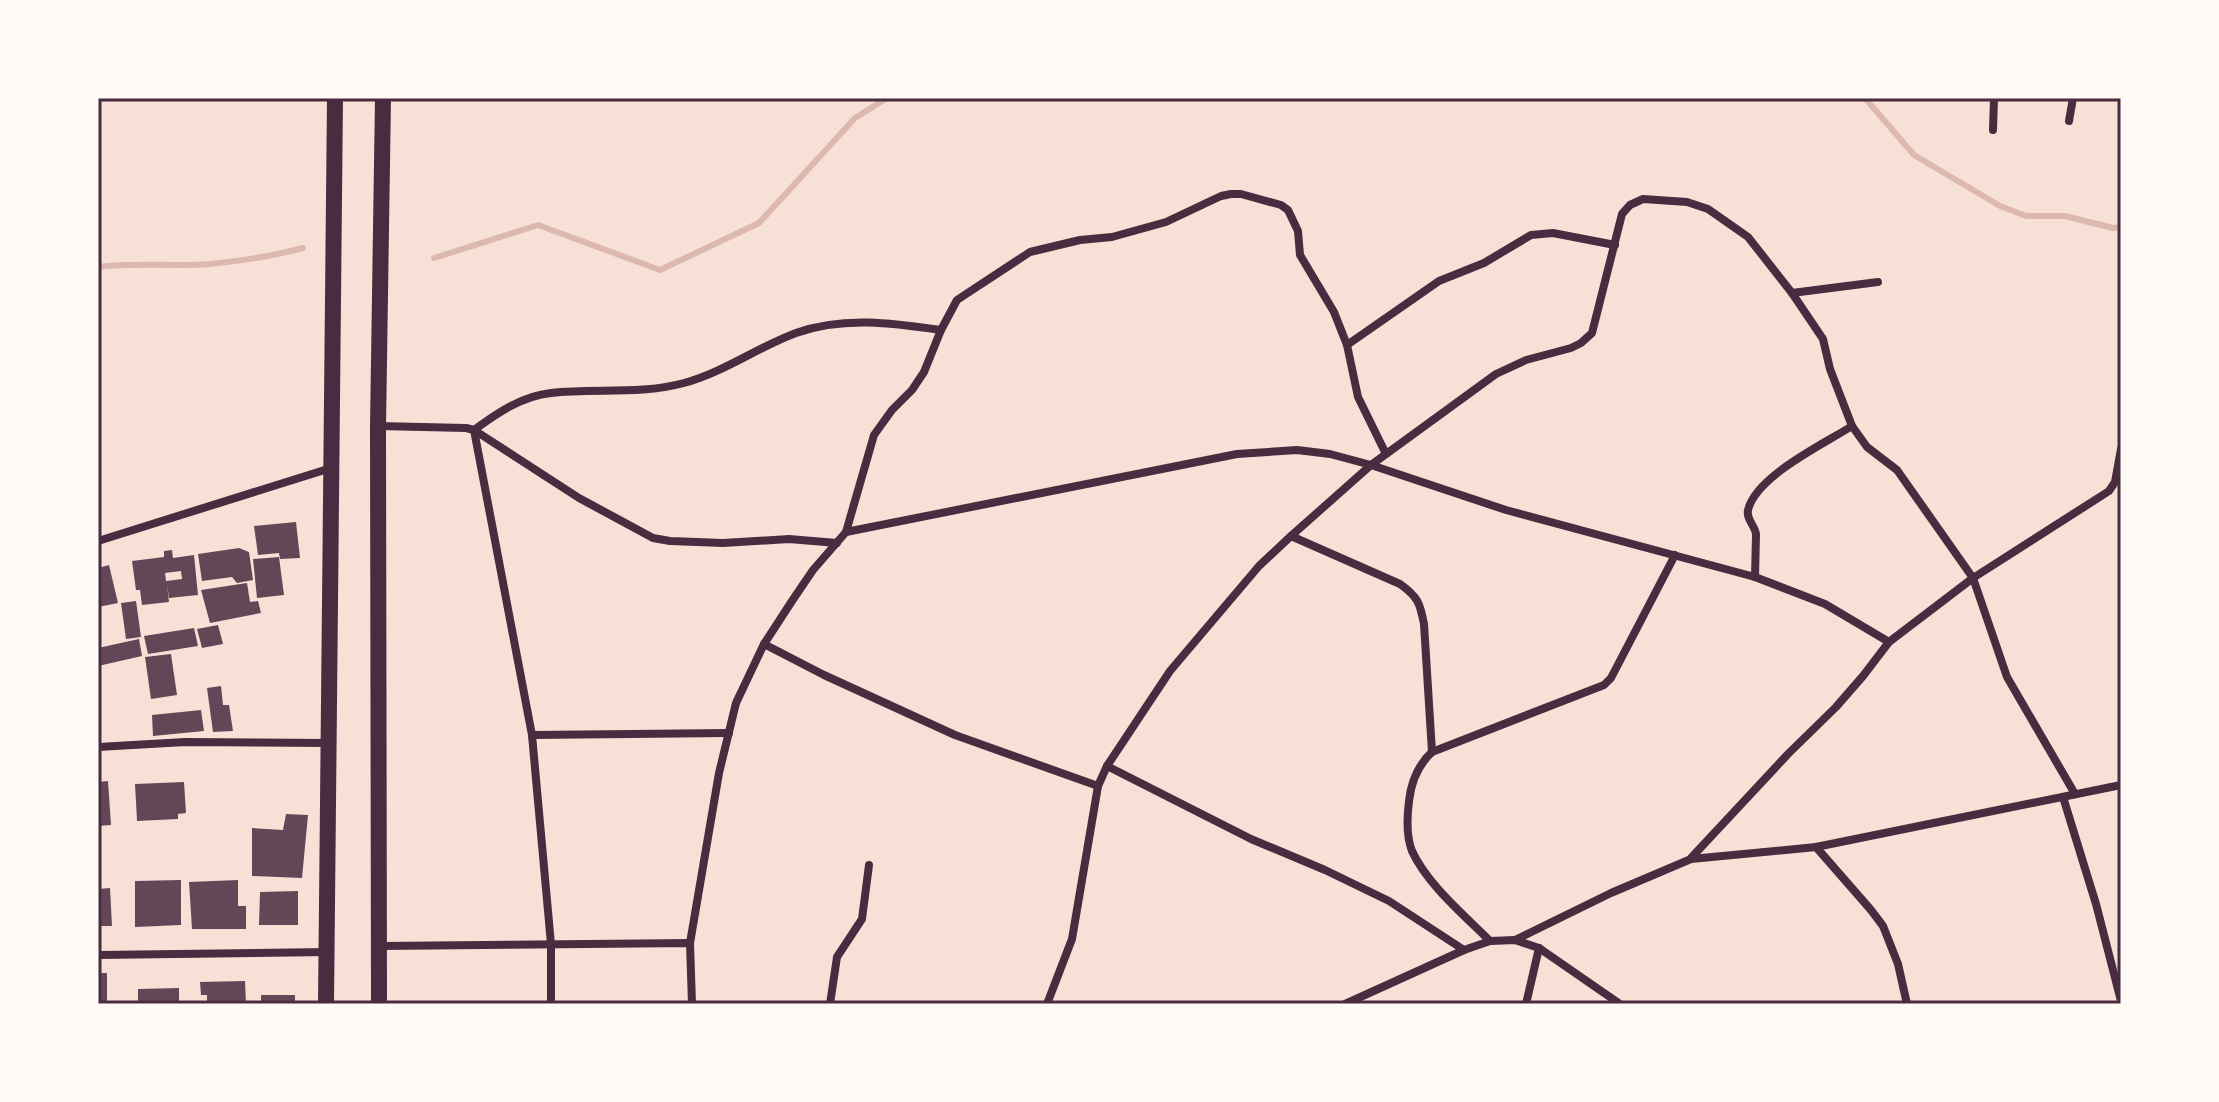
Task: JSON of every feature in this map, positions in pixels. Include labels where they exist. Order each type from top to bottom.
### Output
[{"type":"main road","points":[[326,1004],[335,98]]},
{"type":"main road","points":[[379,1004],[378,426],[383,98]]},
{"type":"street","points":[[1993,130],[1994,98]]},
{"type":"street","points":[[2069,121],[2073,98]]},
{"type":"street","points":[[692,1004],[690,943],[719,773],[736,703],[764,644],[813,570],[846,532],[874,435],[924,372],[957,300],[1030,252],[1080,240],[1112,237],[1166,222],[1221,196],[1241,194],[1281,205],[1288,210],[1298,231],[1300,255],[1334,312],[1347,345],[1358,397],[1386,454]]},
{"type":"street","points":[[1047,1004],[1072,939],[1098,786],[1107,766],[1170,671],[1259,566],[1371,465],[1496,374],[1526,360],[1571,348],[1592,333],[1622,214],[1630,205],[1643,199],[1687,202],[1708,209],[1748,237],[1792,293],[1823,339],[1830,369],[1852,426],[1867,447],[1897,470],[1973,578],[2007,677],[2075,794]]},
{"type":"street","points":[[1347,345],[1439,281],[1484,263],[1531,235],[1553,233],[1615,245]]},
{"type":"street","points":[[1792,293],[1878,282]]},
{"type":"street","points":[[474,430],[524,400],[549,393],[632,392],[685,383],[798,332],[872,322],[941,330]]},
{"type":"street","points":[[378,426],[474,430],[579,498],[653,538],[723,543],[789,539],[837,543]]},
{"type":"street","points":[[1755,577],[1756,534],[1748,510],[1753,501],[1766,482],[1798,458],[1852,426]]},
{"type":"street","points":[[474,430],[532,735],[551,944],[551,1004]]},
{"type":"street","points":[[1691,859],[1836,707],[1889,642],[1973,578],[2109,491],[2115,482],[2121,449]]},
{"type":"street","points":[[846,532],[1237,454],[1297,450],[1330,454],[1371,465],[1506,510],[1755,577],[1825,604],[1889,642]]},
{"type":"street","points":[[98,541],[331,468]]},
{"type":"street","points":[[1291,536],[1400,584],[1414,594],[1424,624],[1432,752]]},
{"type":"street","points":[[1490,941],[1425,874],[1411,849],[1407,823],[1410,787],[1424,759],[1432,752],[1604,685],[1611,678],[1675,555]]},
{"type":"street","points":[[764,644],[955,735],[1098,786]]},
{"type":"street","points":[[532,735],[729,733]]},
{"type":"street","points":[[98,747],[185,742],[328,743]]},
{"type":"street","points":[[1107,766],[1251,839],[1389,901],[1464,950]]},
{"type":"street","points":[[1515,940],[1611,893],[1691,859],[1816,847],[2121,785]]},
{"type":"street","points":[[2063,797],[2096,904],[2121,1001]]},
{"type":"street","points":[[1816,847],[1883,926],[1898,964],[1907,1004]]},
{"type":"street","points":[[830,1004],[837,957],[862,919],[869,865]]},
{"type":"street","points":[[1345,1004],[1464,950],[1490,941],[1515,940],[1539,948],[1620,1004]]},
{"type":"street","points":[[379,946],[690,943]]},
{"type":"street","points":[[1526,1004],[1539,948]]},
{"type":"street","points":[[98,955],[328,952]]},
{"type":"building","points":[[296,522],[300,558],[280,559],[279,553],[258,555],[254,526]]},
{"type":"building","points":[[239,548],[249,552],[253,580],[237,583],[232,577],[202,581],[198,554]]},
{"type":"building","points":[[172,550],[173,558],[194,555],[198,595],[169,598],[167,584],[169,602],[142,605],[140,590],[136,590],[132,561],[164,557],[164,551]],"holes":[[[181,571],[182,579],[166,581],[165,573]]]},
{"type":"building","points":[[279,557],[284,595],[257,598],[253,559]]},
{"type":"building","points":[[109,565],[118,603],[98,607],[98,568]]},
{"type":"building","points":[[247,583],[250,602],[258,601],[261,613],[210,623],[201,590]]},
{"type":"building","points":[[136,601],[141,637],[126,639],[121,603]]},
{"type":"building","points":[[218,625],[223,644],[202,648],[197,629]]},
{"type":"building","points":[[194,628],[198,646],[148,654],[144,636]]},
{"type":"building","points":[[139,639],[142,656],[98,666],[98,648]]},
{"type":"building","points":[[171,654],[177,695],[151,699],[145,657]]},
{"type":"building","points":[[221,686],[223,705],[229,705],[233,731],[213,732],[207,688]]},
{"type":"building","points":[[201,710],[204,731],[153,736],[152,715]]},
{"type":"building","points":[[108,781],[111,825],[98,826],[98,782]]},
{"type":"building","points":[[184,782],[186,813],[178,814],[178,819],[137,821],[135,784]]},
{"type":"building","points":[[286,814],[308,815],[302,878],[252,876],[252,828],[283,830]]},
{"type":"building","points":[[181,880],[181,925],[135,927],[135,881]]},
{"type":"building","points":[[238,880],[238,906],[246,906],[246,929],[192,929],[189,882]]},
{"type":"building","points":[[110,888],[112,926],[98,926],[98,889]]},
{"type":"building","points":[[298,891],[298,925],[259,925],[260,892]]},
{"type":"building","points":[[98,973],[107,973],[107,1004],[98,1004]]},
{"type":"building","points":[[245,981],[246,1004],[207,1004],[207,995],[201,995],[200,982]]},
{"type":"building","points":[[179,988],[179,1004],[138,1003],[138,989]]},
{"type":"building","points":[[261,995],[295,995],[295,1004],[261,1004]]},
{"type":"waterway","points":[[434,258],[538,225],[660,270],[759,223],[855,118],[887,98]]},
{"type":"waterway","points":[[1865,98],[1914,155],[2000,206],[2026,216],[2065,216],[2113,228],[2121,227]]},
{"type":"waterway","points":[[98,267],[210,264],[303,248]]}]
